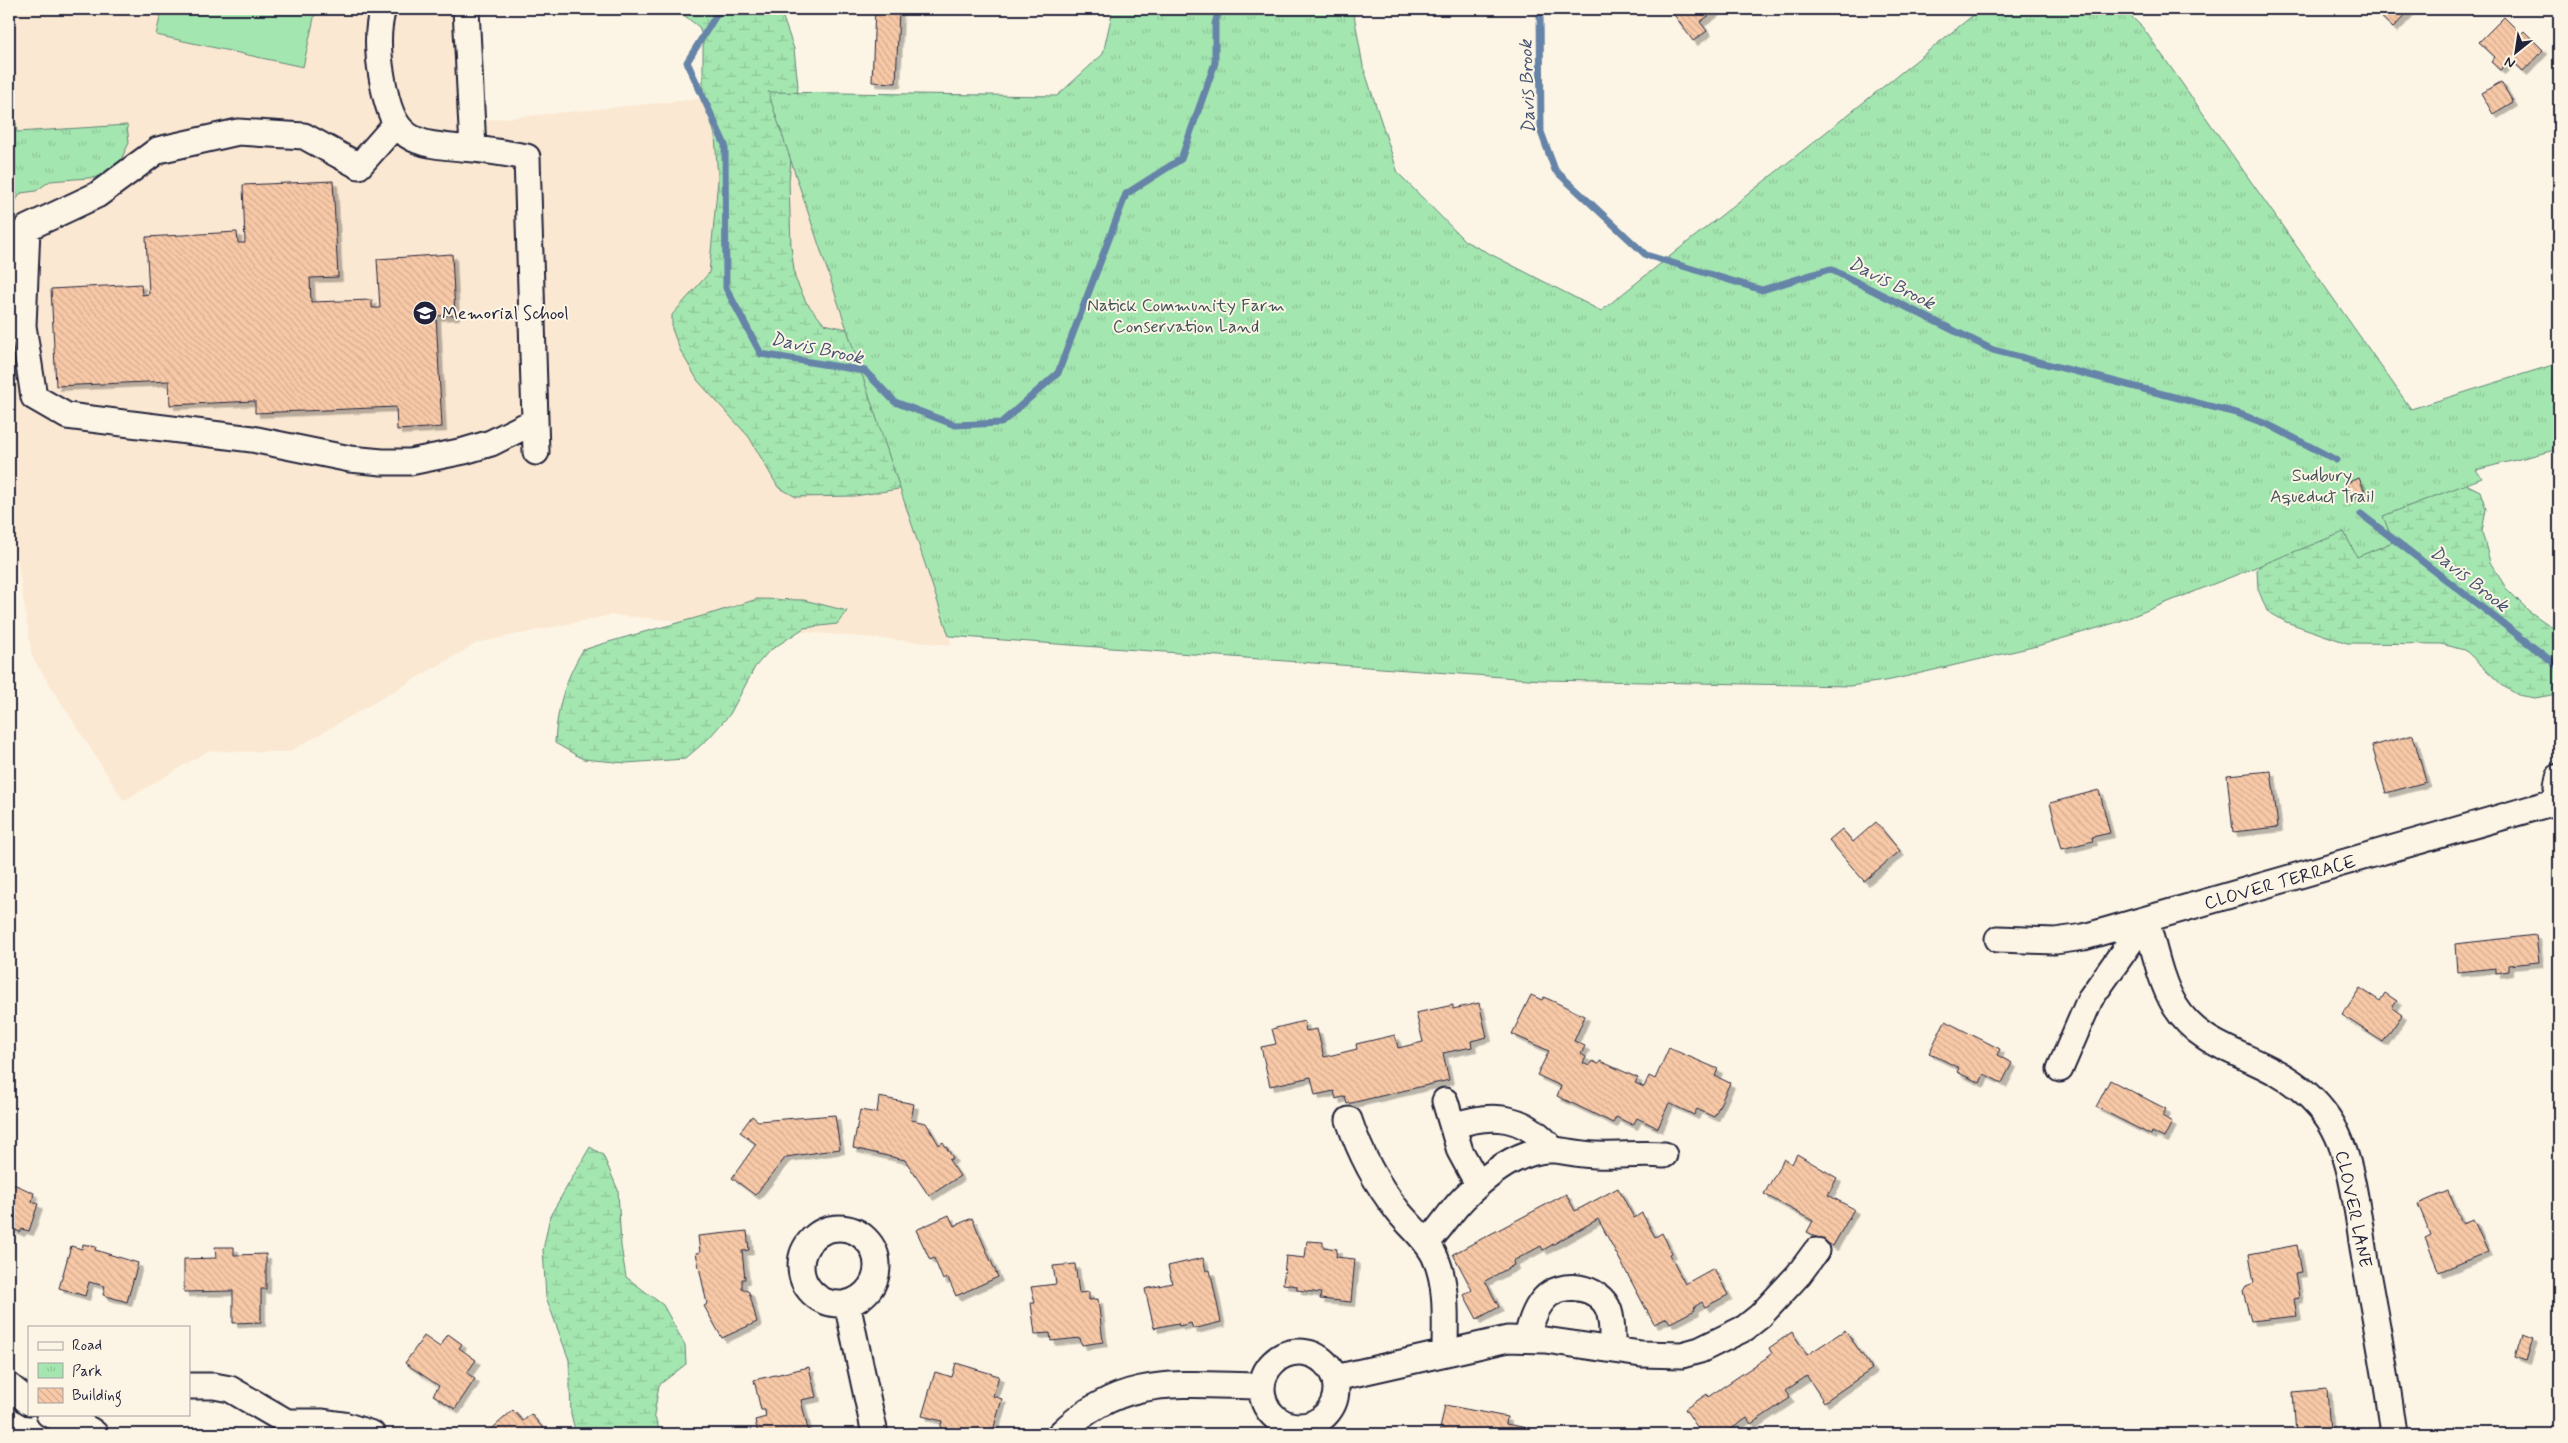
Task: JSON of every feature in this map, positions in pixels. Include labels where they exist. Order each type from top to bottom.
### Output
[{"type":"street","points":[[383,9],[378,35],[378,58],[383,84],[396,124],[408,137],[426,145],[473,149],[527,157],[536,452]]},
{"type":"street","points":[[466,9],[473,149]]},
{"type":"street","points":[[396,124],[360,166],[304,136],[238,132],[158,150],[97,194],[27,228],[22,326],[34,397],[66,416],[259,440],[350,459],[410,462],[438,458],[491,443],[535,421]]},
{"type":"street","points":[[2559,777],[2557,787],[2559,803]]},
{"type":"street","name":"CLOVER TERRACE","points":[[1998,939],[2055,941],[2084,937],[2559,803]]},
{"type":"street","points":[[2060,1069],[2090,999],[2146,920]]},
{"type":"street","name":"CLOVER LANE","points":[[2146,920],[2165,983],[2174,1005],[2190,1025],[2207,1039],[2276,1072],[2297,1086],[2313,1100],[2328,1118],[2340,1140],[2353,1194],[2394,1434]]},
{"type":"street","points":[[1445,1100],[1460,1151],[1478,1184]]},
{"type":"street","points":[[1452,1126],[1489,1116],[1506,1119],[1536,1132],[1553,1150]]},
{"type":"street","points":[[1349,1120],[1358,1146],[1382,1189],[1426,1243],[1435,1257],[1440,1273],[1445,1351]]},
{"type":"street","points":[[1426,1243],[1478,1184],[1524,1155],[1536,1151],[1553,1150],[1585,1155],[1641,1153],[1664,1155]]},
{"type":"street","points":[[1335,1378],[1445,1351],[1508,1339],[1527,1338],[1661,1356],[1682,1355],[1716,1343],[1745,1328],[1760,1316],[1804,1268],[1816,1251]]},
{"type":"street","points":[[1527,1338],[1531,1322],[1544,1299],[1554,1292],[1567,1288],[1581,1288],[1593,1293],[1602,1300],[1608,1310],[1612,1327],[1612,1349]]},
{"type":"street","points":[[847,1303],[875,1434]]},
{"type":"street","points":[[1299,1351],[1321,1359],[1330,1367],[1335,1378],[1337,1389],[1331,1408],[1322,1419],[1313,1424],[1298,1427],[1284,1424],[1272,1416],[1264,1404],[1261,1386],[1264,1374],[1280,1356],[1299,1351]]},
{"type":"street","points":[[1060,1434],[1074,1421],[1097,1405],[1123,1392],[1140,1388],[1178,1384],[1261,1386]]},
{"type":"street","points":[[9,1386],[28,1401]]},
{"type":"street","points":[[190,1386],[214,1386],[230,1389],[281,1428],[322,1422],[344,1425],[372,1434]]},
{"type":"street","points":[[53,1416],[68,1423],[95,1425]]},
{"type":"shaded area","name":"Memorial School","points":[[9,9],[480,9],[486,120],[768,92],[952,645],[611,615],[477,643],[289,752],[208,751],[124,801],[32,657],[9,505]]},
{"type":"green space","points":[[162,9],[316,9],[303,67],[156,35]]},
{"type":"green space","points":[[676,9],[780,9],[794,49],[798,86],[789,181],[791,246],[795,278],[806,302],[824,324],[861,332],[924,485],[855,496],[796,497],[778,487],[749,437],[698,381],[680,350],[672,329],[672,315],[709,273],[718,180],[715,135],[703,96],[703,39],[699,27]]},
{"type":"green space","name":"Natick Community Farm Conservation Land","points":[[1113,9],[1353,9],[1363,66],[1398,173],[1465,241],[1601,311],[1981,9],[2124,9],[2143,28],[2411,409],[2559,363],[2559,449],[2476,470],[2482,478],[2383,516],[2393,542],[2357,557],[2344,532],[2118,622],[2037,646],[1891,680],[1850,686],[1542,680],[949,636],[768,92],[1057,96],[1103,54]]},
{"type":"green space","points":[[16,123],[17,132],[127,125],[129,143],[113,176],[50,181],[36,191],[21,193],[14,203],[9,204],[9,124]]},
{"type":"green space","points":[[2460,481],[2480,491],[2486,509],[2482,532],[2490,562],[2506,588],[2529,611],[2559,632],[2559,692],[2557,694],[2535,698],[2518,695],[2503,686],[2465,650],[2441,644],[2347,643],[2286,622],[2267,611],[2258,589],[2257,570],[2271,552]]},
{"type":"green space","points":[[757,599],[804,600],[847,611],[837,624],[804,628],[769,651],[755,667],[730,714],[709,738],[685,759],[626,763],[583,759],[555,743],[563,694],[571,672],[583,650]]},
{"type":"green space","points":[[590,1147],[603,1155],[618,1190],[621,1246],[626,1277],[663,1305],[685,1345],[686,1364],[659,1385],[654,1415],[661,1434],[576,1434],[571,1414],[569,1360],[546,1297],[543,1250],[550,1216]]},
{"type":"building","points":[[875,9],[899,9],[896,83],[872,82]]},
{"type":"building","points":[[1670,9],[1718,9],[1700,22],[1707,31],[1693,41]]},
{"type":"building","points":[[2373,9],[2411,9],[2393,28]]},
{"type":"building","points":[[2504,17],[2521,34],[2524,31],[2543,50],[2523,71],[2511,60],[2500,70],[2491,62],[2495,57],[2479,42]]},
{"type":"building","points":[[2501,82],[2513,102],[2493,114],[2481,93]]},
{"type":"building","points":[[333,181],[338,277],[310,278],[311,302],[372,300],[372,308],[380,308],[377,259],[452,254],[455,315],[436,316],[442,427],[397,430],[396,407],[255,413],[255,401],[170,405],[169,381],[56,386],[51,289],[141,284],[142,295],[149,294],[146,237],[237,232],[238,243],[245,243],[243,185]]},
{"type":"building","points":[[2359,478],[2365,492],[2351,497],[2346,483]]},
{"type":"building","points":[[2413,735],[2426,782],[2386,793],[2372,746]]},
{"type":"building","points":[[2271,771],[2278,827],[2233,832],[2227,775]]},
{"type":"building","points":[[2099,790],[2110,833],[2092,837],[2093,841],[2062,849],[2050,803]]},
{"type":"building","points":[[1876,822],[1900,851],[1864,881],[1829,840],[1842,829],[1853,842]]},
{"type":"building","points":[[2536,935],[2539,962],[2509,965],[2509,971],[2496,973],[2496,968],[2457,972],[2455,944]]},
{"type":"building","points":[[2360,988],[2380,1001],[2385,993],[2397,1001],[2392,1008],[2402,1015],[2383,1042],[2342,1015]]},
{"type":"building","points":[[1531,995],[1542,1000],[1544,997],[1585,1016],[1574,1041],[1585,1046],[1581,1054],[1586,1057],[1583,1063],[1589,1066],[1592,1061],[1599,1064],[1600,1061],[1638,1078],[1635,1083],[1644,1087],[1649,1076],[1655,1079],[1669,1048],[1718,1069],[1715,1076],[1730,1083],[1714,1117],[1697,1109],[1694,1115],[1669,1103],[1658,1128],[1637,1118],[1633,1125],[1616,1117],[1613,1123],[1557,1096],[1561,1086],[1537,1075],[1549,1051],[1512,1034]]},
{"type":"building","points":[[1479,1003],[1487,1037],[1471,1041],[1472,1047],[1443,1053],[1449,1080],[1347,1104],[1345,1096],[1336,1099],[1334,1091],[1315,1095],[1311,1077],[1270,1086],[1261,1047],[1276,1044],[1272,1029],[1304,1021],[1306,1031],[1317,1029],[1324,1057],[1357,1049],[1356,1044],[1395,1035],[1398,1048],[1423,1042],[1416,1013],[1453,1005],[1453,1009]]},
{"type":"building","points":[[1945,1021],[2000,1049],[1997,1055],[2012,1063],[2002,1083],[1984,1074],[1980,1083],[1957,1072],[1959,1068],[1929,1053]]},
{"type":"building","points":[[2110,1080],[2166,1109],[2162,1116],[2172,1122],[2164,1138],[2152,1132],[2151,1135],[2096,1107]]},
{"type":"building","points":[[879,1097],[914,1104],[911,1120],[926,1123],[939,1145],[943,1142],[953,1158],[949,1160],[960,1176],[929,1196],[905,1160],[853,1148],[860,1110],[877,1113]]},
{"type":"building","points":[[835,1115],[840,1149],[786,1157],[755,1195],[732,1178],[756,1144],[740,1132],[752,1116],[758,1121]]},
{"type":"building","points":[[1797,1154],[1837,1178],[1828,1195],[1854,1209],[1833,1246],[1807,1232],[1813,1221],[1764,1194],[1784,1159],[1792,1164]]},
{"type":"building","points":[[9,1182],[34,1193],[32,1202],[38,1204],[29,1231],[22,1229],[20,1232],[9,1227]]},
{"type":"building","points":[[1618,1188],[1634,1218],[1642,1213],[1655,1237],[1662,1233],[1672,1253],[1669,1254],[1685,1284],[1714,1268],[1728,1295],[1705,1307],[1702,1302],[1694,1307],[1695,1310],[1670,1323],[1667,1318],[1654,1324],[1598,1219],[1543,1250],[1541,1246],[1513,1261],[1514,1265],[1485,1281],[1499,1307],[1477,1319],[1464,1295],[1472,1290],[1453,1254],[1566,1194],[1575,1211]]},
{"type":"building","points":[[2448,1191],[2462,1223],[2473,1219],[2488,1252],[2439,1272],[2425,1238],[2431,1235],[2418,1204]]},
{"type":"building","points":[[949,1215],[954,1226],[972,1218],[998,1277],[956,1296],[948,1278],[943,1280],[934,1258],[930,1260],[916,1230]]},
{"type":"building","points":[[747,1231],[749,1250],[742,1251],[745,1279],[742,1279],[742,1288],[749,1292],[757,1322],[722,1338],[704,1306],[707,1304],[696,1253],[700,1252],[698,1236]]},
{"type":"building","points":[[1307,1241],[1323,1242],[1323,1247],[1337,1249],[1336,1257],[1355,1259],[1351,1302],[1320,1299],[1321,1293],[1297,1290],[1297,1286],[1283,1284],[1286,1256],[1305,1258]]},
{"type":"building","points":[[83,1244],[96,1247],[95,1250],[138,1263],[127,1302],[103,1295],[105,1286],[89,1282],[85,1296],[59,1288],[71,1246],[82,1249]]},
{"type":"building","points":[[2297,1245],[2302,1272],[2295,1273],[2299,1298],[2294,1299],[2297,1316],[2251,1321],[2243,1291],[2246,1286],[2254,1283],[2249,1254]]},
{"type":"building","points":[[215,1247],[234,1247],[234,1255],[266,1254],[266,1289],[261,1289],[261,1322],[233,1323],[233,1291],[184,1292],[184,1259],[216,1258]]},
{"type":"building","points":[[1203,1258],[1206,1271],[1210,1270],[1221,1322],[1193,1329],[1191,1323],[1179,1326],[1178,1323],[1154,1328],[1145,1289],[1172,1283],[1168,1266]]},
{"type":"building","points":[[1075,1264],[1079,1293],[1089,1292],[1089,1300],[1098,1299],[1103,1342],[1082,1345],[1080,1338],[1051,1341],[1050,1333],[1035,1334],[1031,1303],[1035,1303],[1031,1287],[1056,1284],[1053,1266]]},
{"type":"building","points":[[1845,1330],[1872,1369],[1824,1402],[1807,1376],[1785,1391],[1790,1398],[1751,1424],[1747,1418],[1724,1434],[1702,1434],[1685,1409],[1707,1394],[1708,1397],[1772,1354],[1769,1348],[1792,1332],[1807,1355]]},
{"type":"building","points":[[448,1334],[462,1344],[459,1348],[476,1360],[467,1373],[475,1379],[455,1409],[433,1395],[439,1386],[405,1363],[424,1336],[440,1347]]},
{"type":"building","points":[[2522,1334],[2533,1338],[2526,1361],[2515,1357]]},
{"type":"building","points":[[956,1363],[999,1376],[993,1396],[1002,1399],[992,1434],[976,1430],[975,1434],[958,1434],[940,1429],[942,1421],[922,1416],[935,1372],[952,1377]]},
{"type":"building","points":[[809,1367],[816,1397],[801,1400],[809,1434],[758,1434],[755,1420],[766,1417],[765,1410],[761,1410],[754,1380]]},
{"type":"building","points":[[2327,1389],[2330,1434],[2296,1434],[2293,1392]]},
{"type":"building","points":[[1445,1405],[1507,1417],[1506,1424],[1560,1434],[1439,1434]]},
{"type":"building","points":[[513,1410],[523,1421],[531,1414],[544,1429],[539,1434],[486,1434]]},
{"type":"waterway","name":"Davis Brook","points":[[720,9],[687,62],[725,145],[726,288],[761,354],[865,371],[895,402],[955,425],[1001,423],[1058,373],[1126,194],[1181,159],[1215,63],[1215,24],[1219,9]]},
{"type":"waterway","name":"Davis Brook","points":[[1540,9],[1541,132],[1555,170],[1646,255],[1762,290],[1830,269],[1993,350],[2240,414],[2269,425],[2336,460]]},
{"type":"waterway","name":"Davis Brook","points":[[2361,514],[2559,667]]},
{"type":"place","name":"Memorial School","points":[[425,313]]},
{"type":"park label","name":"Sudbury Aqueduct Trail","points":[[2322,485]]}]
